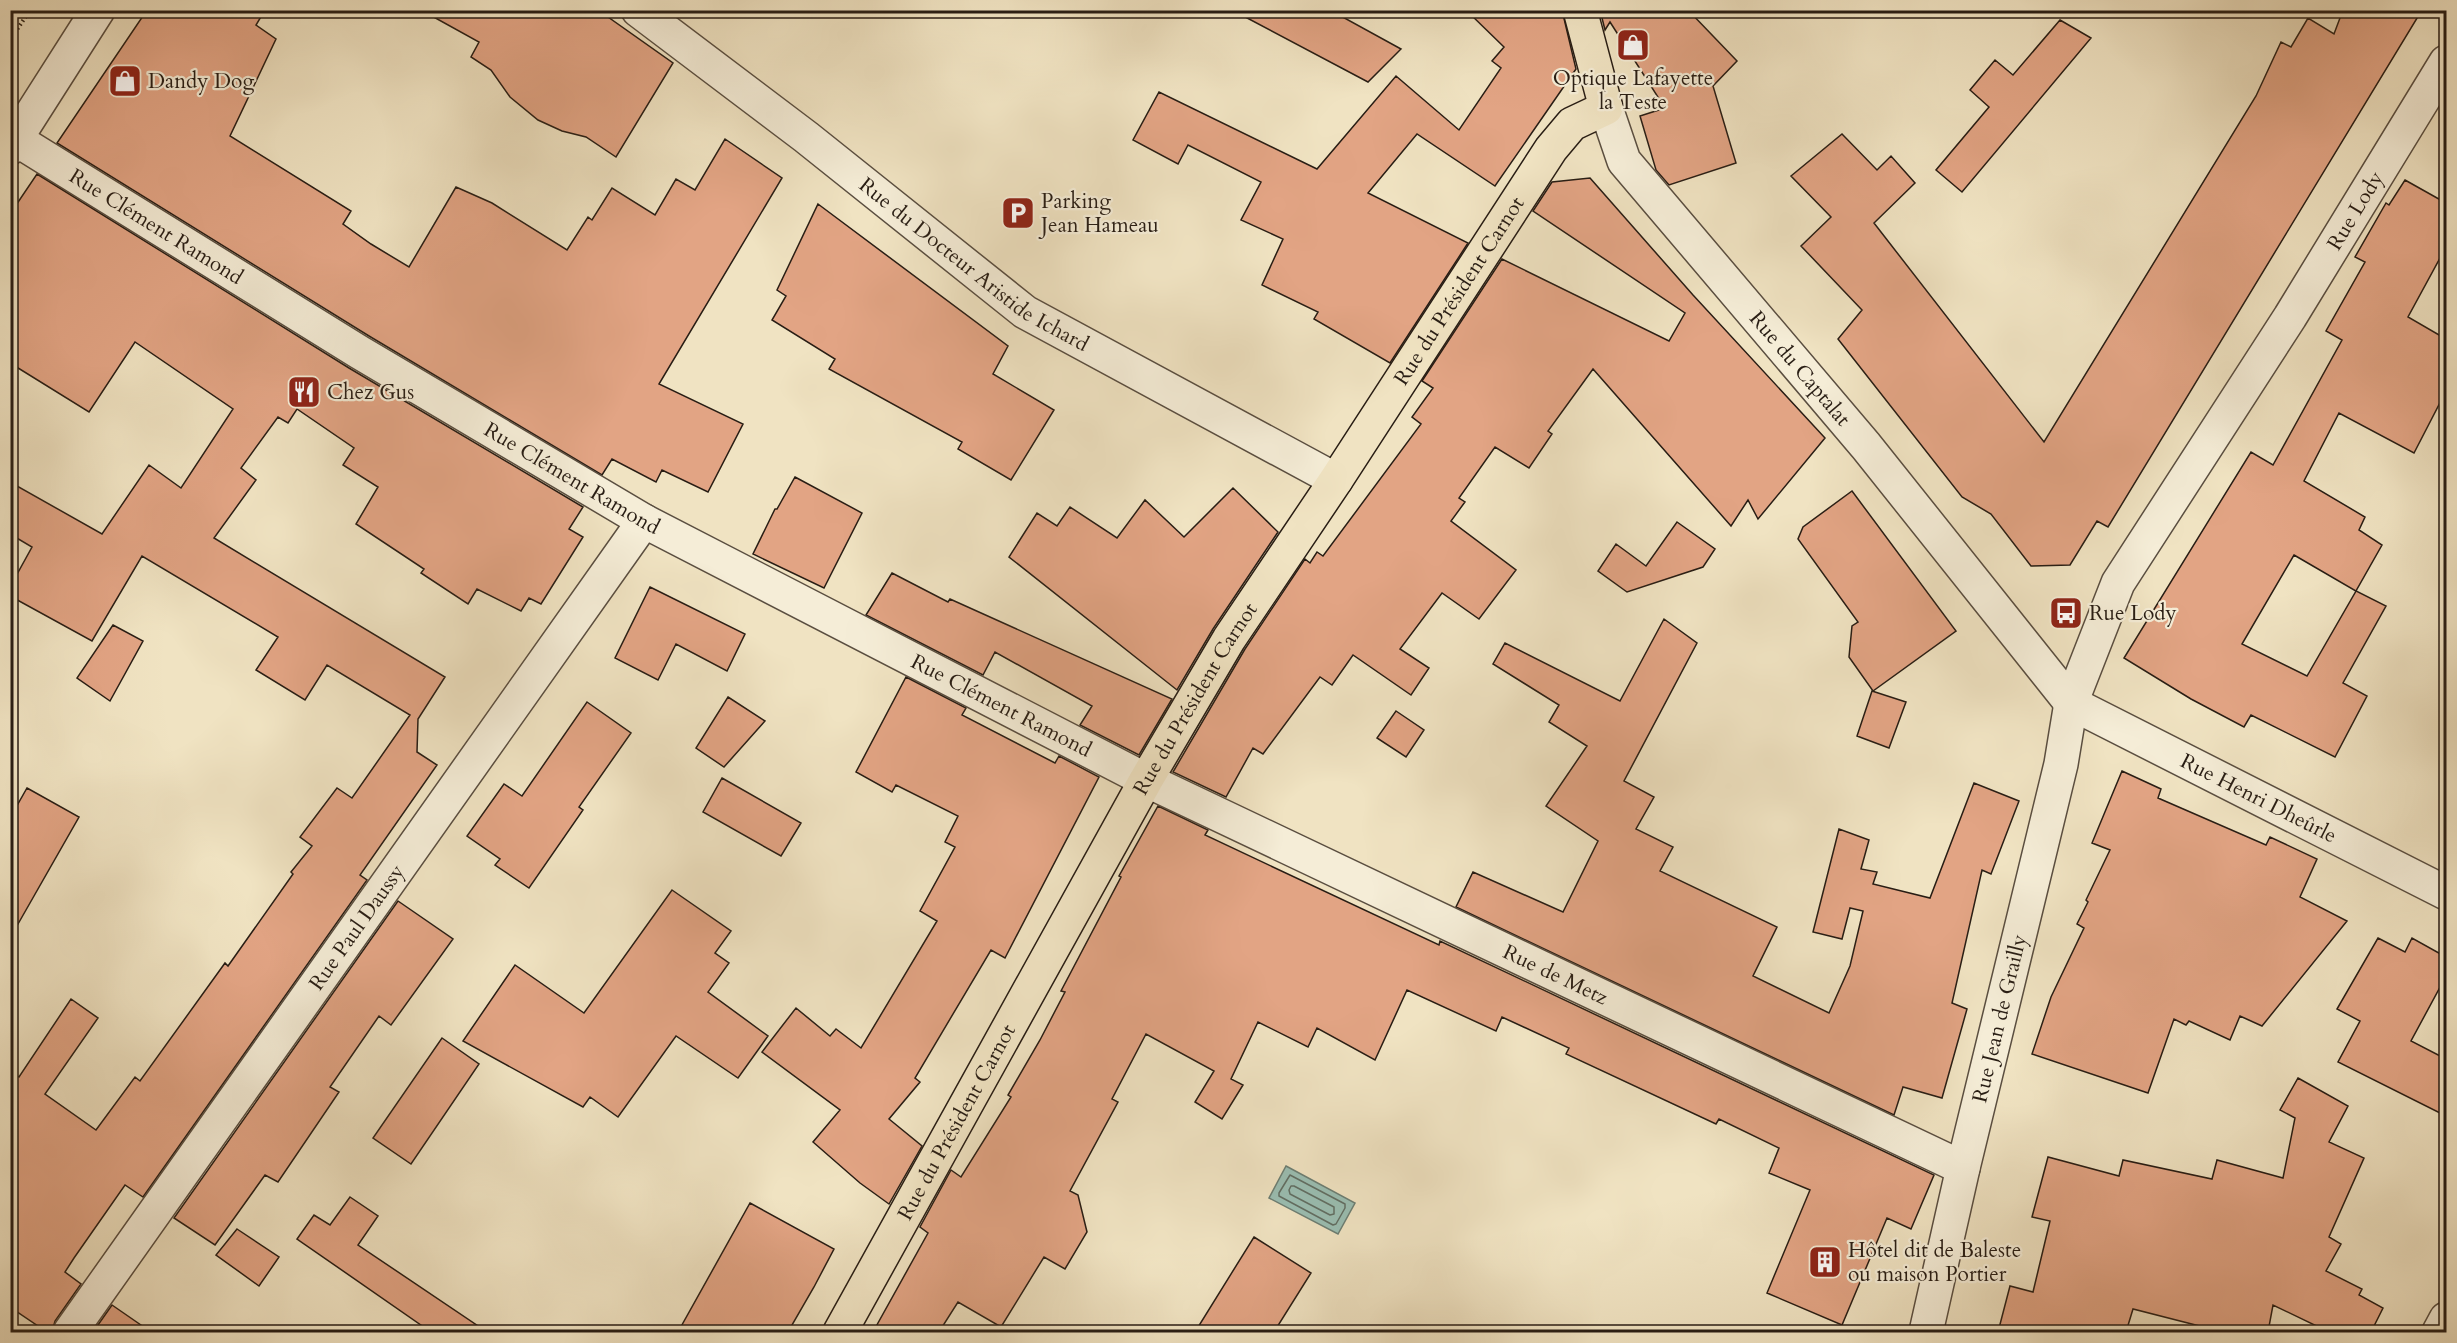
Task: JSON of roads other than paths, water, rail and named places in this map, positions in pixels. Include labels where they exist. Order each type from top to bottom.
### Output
[{"type":"main road","name":"Rue du Captalat","points":[[1580,10],[1606,108]]},
{"type":"main road","name":"Rue du Président Carnot","points":[[840,1332],[1146,780],[1229,639],[1336,480],[1551,149],[1572,124],[1606,108]]},
{"type":"street","points":[[14,144],[98,10]]},
{"type":"street","name":"Rue du Docteur Aristide Ichard","points":[[638,10],[806,137],[1025,312],[1336,480]]},
{"type":"street","name":"Rue Lody","points":[[2071,703],[2118,583],[2290,317],[2446,62]]},
{"type":"street","name":"Rue du Captalat","points":[[1606,108],[1624,161],[1866,446],[2071,703]]},
{"type":"street","name":"Rue Clément Ramond","points":[[14,144],[644,520],[1146,780]]},
{"type":"street","name":"Rue Paul Daussy","points":[[70,1332],[644,520]]},
{"type":"street","name":"Rue Henri Dheûrle","points":[[2071,703],[2446,893]]},
{"type":"street","name":"Rue Jean de Grailly","points":[[1926,1332],[1963,1168],[2061,764],[2071,703]]},
{"type":"street","name":"Rue de Metz","points":[[1146,780],[1963,1168]]},
{"type":"street","points":[[2439,1332],[2446,1319]]},
{"type":"water","points":[[1286,1166],[1355,1203],[1338,1234],[1269,1198]]},
{"type":"place","name":"Optique Lafayette la Teste","points":[[1633,45]]},
{"type":"place","name":"Dandy Dog","points":[[125,81]]},
{"type":"place","name":"Parking Jean Hameau","points":[[1018,213]]},
{"type":"place","name":"Chez Gus","points":[[304,392]]},
{"type":"place","name":"Rue Lody","points":[[2066,613]]},
{"type":"place","name":"Hôtel dit de Baleste ou maison Portier","points":[[1825,1262]]}]
